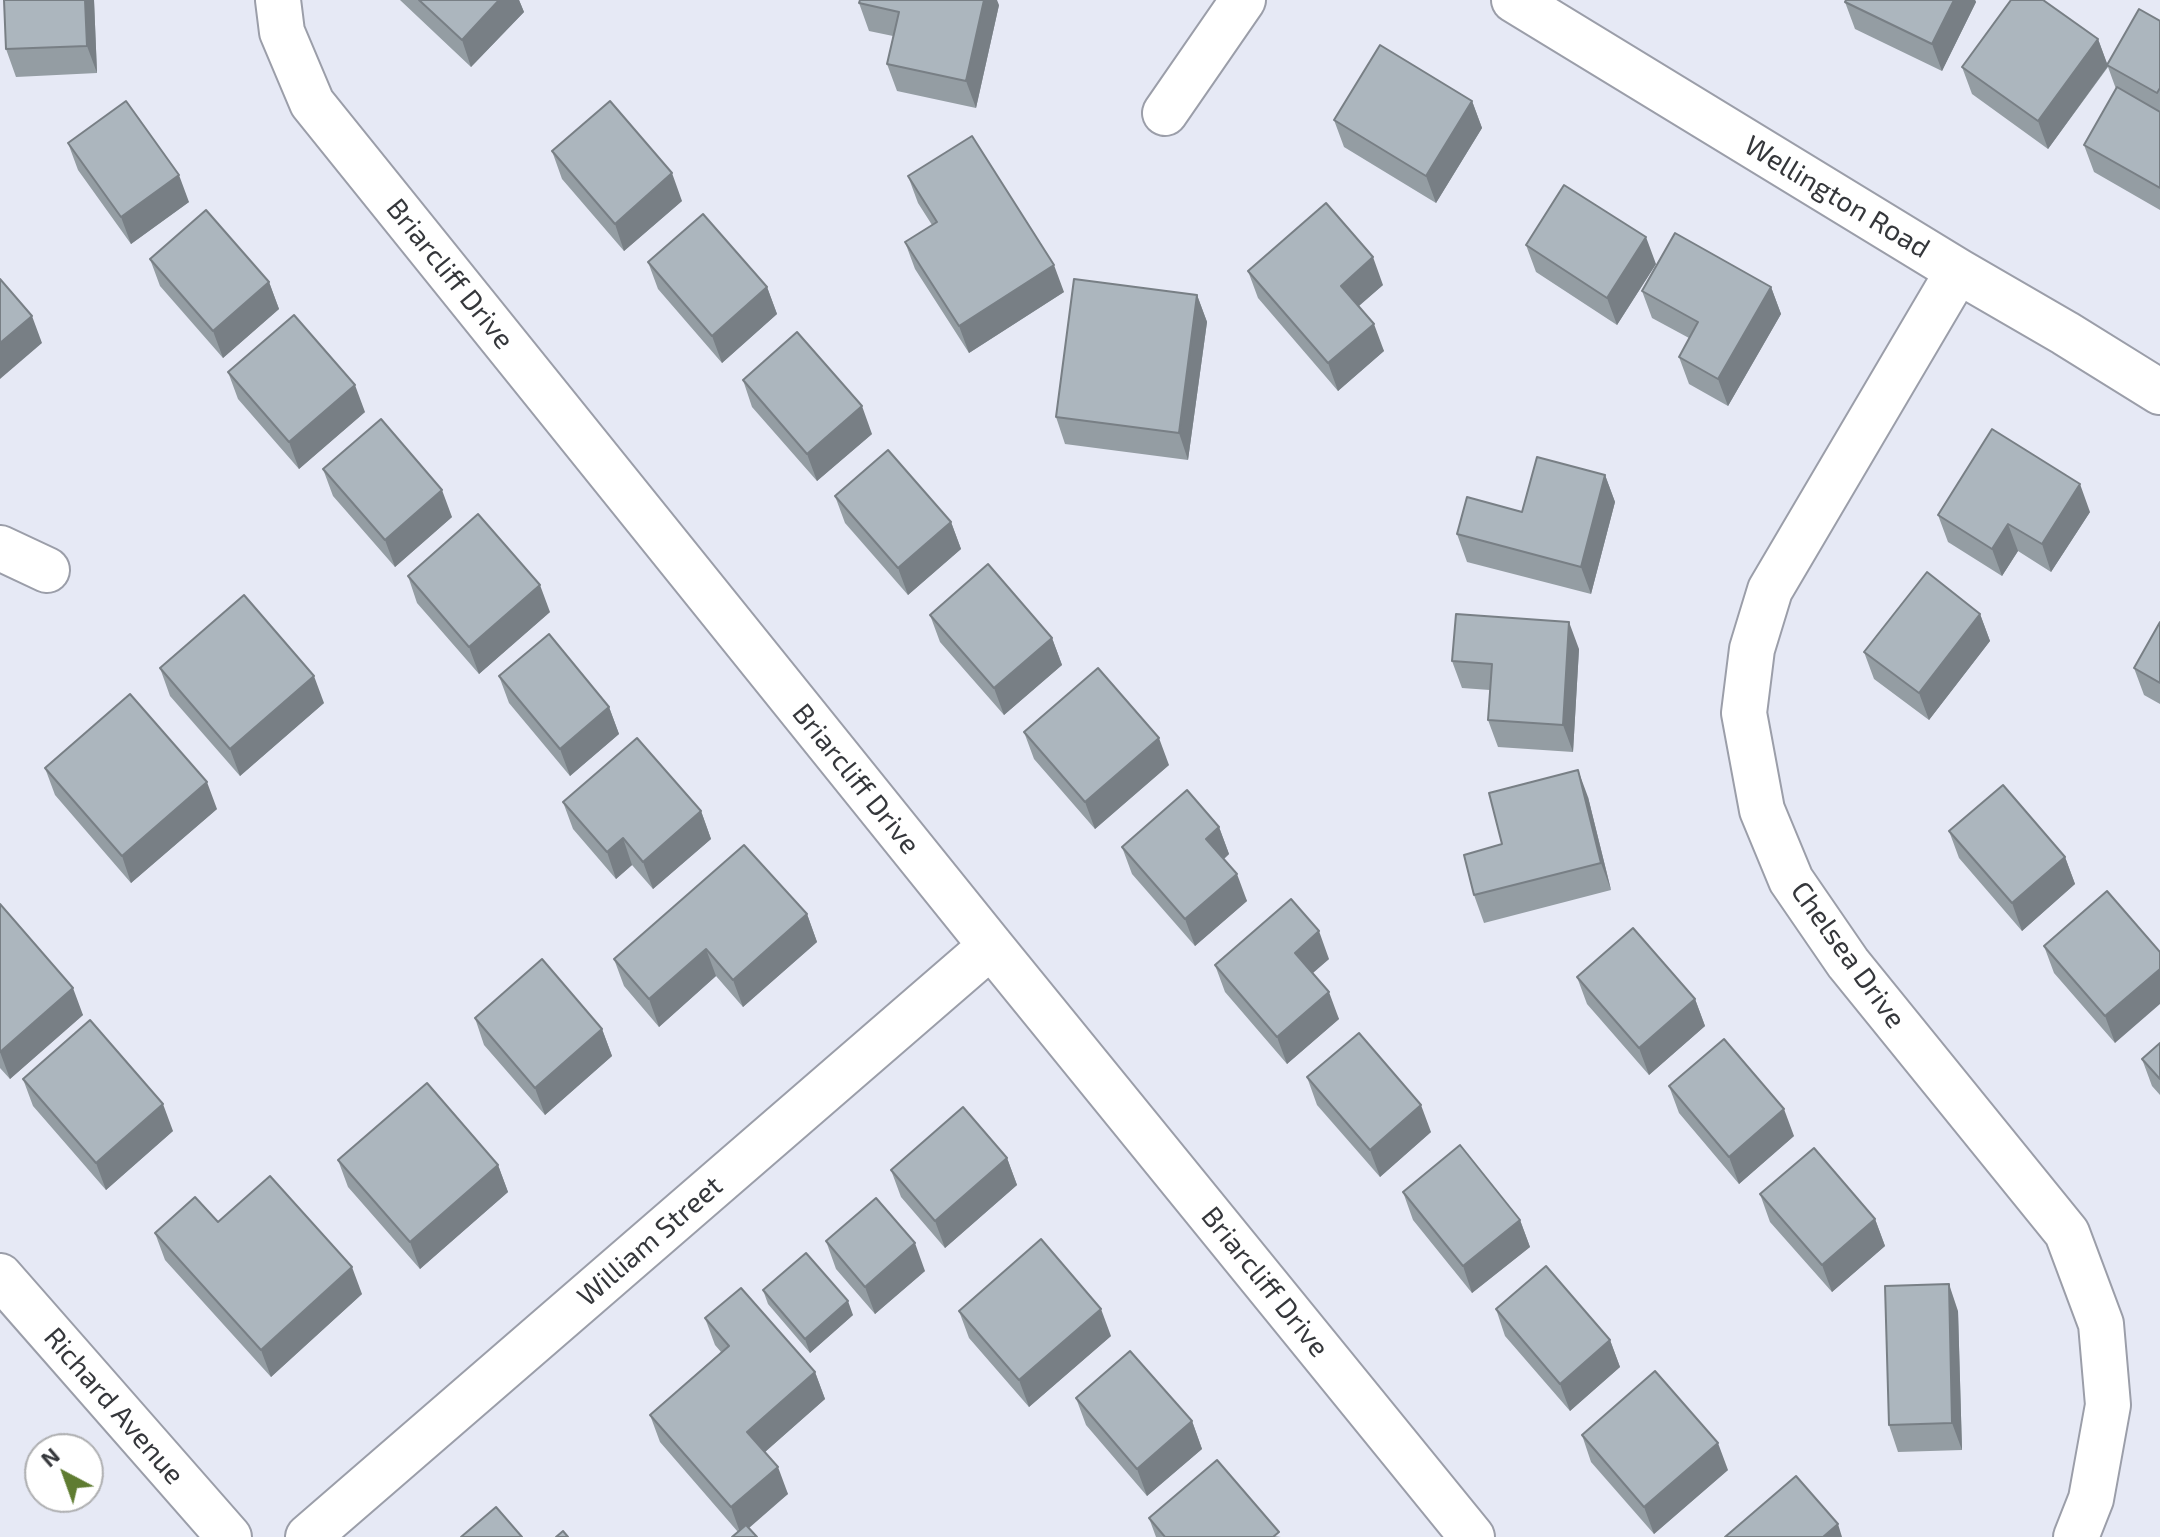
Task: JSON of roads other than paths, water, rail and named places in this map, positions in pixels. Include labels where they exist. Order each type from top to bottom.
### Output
[{"type":"street","name":"Briarcliff Drive","points":[[278,0],[282,32],[312,103],[1472,1537]]},
{"type":"street","points":[[1165,113],[1243,0]]},
{"type":"street","name":"Wellington Road","points":[[1514,0],[2160,392]]},
{"type":"street","name":"Chelsea Drive","points":[[1958,271],[1770,590],[1752,649],[1744,713],[1762,810],[1791,880],[1848,963],[2067,1233],[2101,1324],[2108,1405],[2091,1499],[2076,1537]]},
{"type":"street","points":[[0,548],[47,570]]},
{"type":"street","name":"William Street","points":[[308,1537],[991,946]]},
{"type":"street","name":"Richard Avenue","points":[[0,1276],[229,1537]]}]
